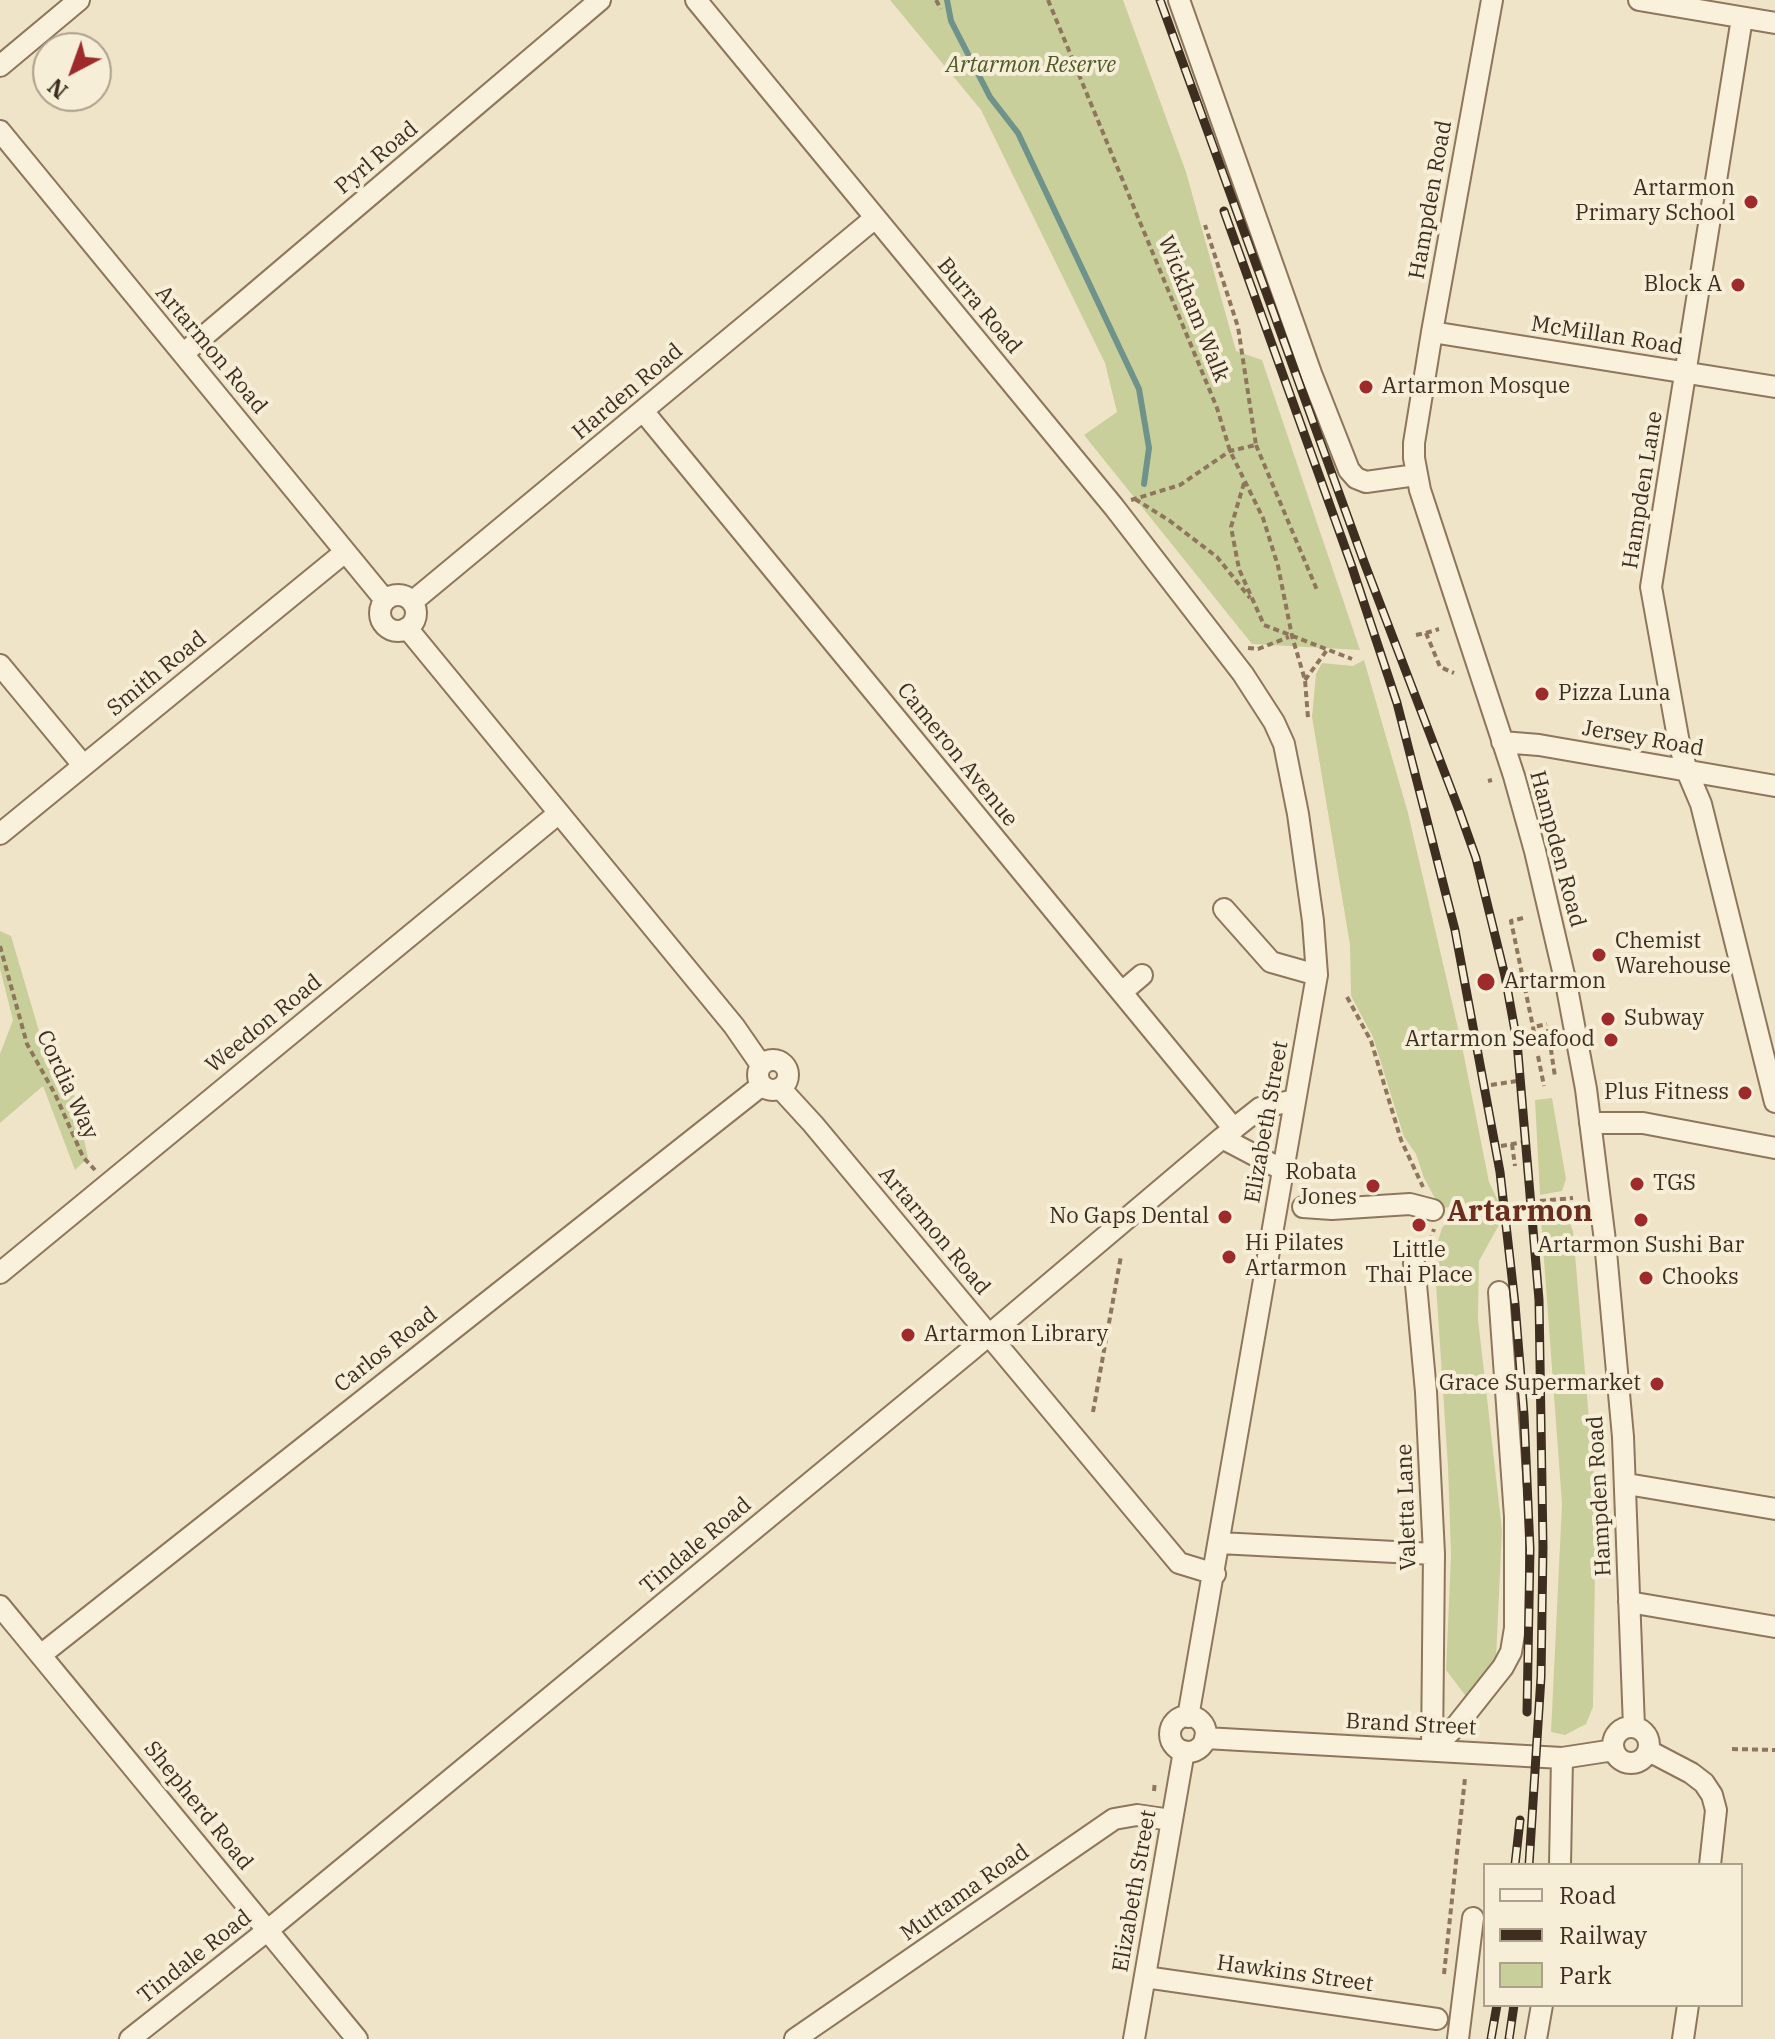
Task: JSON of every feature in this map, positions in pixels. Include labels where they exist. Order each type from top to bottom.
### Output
[{"type":"street","points":[[0,66],[79,0]]},
{"type":"street","name":"Pyrl Road","points":[[184,353],[600,0]]},
{"type":"street","name":"Burra Road","points":[[696,0],[1114,507],[1221,646]]},
{"type":"street","points":[[1179,0],[1312,376],[1349,470],[1356,478],[1366,482],[1416,475]]},
{"type":"street","name":"Hampden Road","points":[[1492,0],[1414,443],[1416,475],[1517,786],[1567,988],[1590,1123],[1605,1241],[1627,1484],[1634,1727]]},
{"type":"street","points":[[1639,0],[1775,23]]},
{"type":"street","name":"Hampden Lane","points":[[1742,18],[1651,587],[1679,743],[1701,804],[1775,1102]]},
{"type":"street","name":"Artarmon Road","points":[[0,131],[385,600]]},
{"type":"street","name":"Harden Road","points":[[412,602],[875,218]]},
{"type":"street","name":"McMillan Road","points":[[1432,332],[1775,387]]},
{"type":"street","name":"Cameron Avenue","points":[[643,411],[1122,992],[1228,1133]]},
{"type":"street","name":"Smith Road","points":[[0,834],[345,552]]},
{"type":"street","points":[[399,595],[412,602],[415,616],[407,628],[397,631],[383,624],[380,609],[385,600],[399,595]]},
{"type":"street","name":"Artarmon Road","points":[[407,628],[734,1026],[768,1079],[813,1124],[1179,1563],[1215,1574]]},
{"type":"street","name":"Elizabeth Street","points":[[1188,1717],[1317,975],[1298,814],[1284,744],[1259,697],[1221,646]]},
{"type":"street","points":[[0,665],[83,765]]},
{"type":"street","name":"Jersey Road","points":[[1502,742],[1539,745],[1775,786]]},
{"type":"street","name":"Weedon Road","points":[[0,1273],[559,813]]},
{"type":"street","points":[[1224,909],[1271,962],[1317,975]]},
{"type":"street","points":[[1122,992],[1142,975]]},
{"type":"street","name":"Carlos Road","points":[[42,1654],[768,1079]]},
{"type":"street","name":"Tindale Road","points":[[130,2039],[268,1930],[989,1335],[1228,1133],[1260,1108],[1295,1100]]},
{"type":"street","points":[[1590,1123],[1643,1123],[1775,1148]]},
{"type":"street","points":[[1228,1133],[1283,1170]]},
{"type":"street","points":[[1303,1207],[1332,1209],[1410,1204],[1433,1210]]},
{"type":"street","name":"Valetta Lane","points":[[1414,1263],[1426,1392],[1434,1554],[1432,1750]]},
{"type":"street","points":[[1432,1750],[1457,1725],[1503,1667],[1511,1652],[1515,1628],[1515,1517],[1499,1292]]},
{"type":"street","points":[[1627,1484],[1775,1509]]},
{"type":"street","points":[[1219,1543],[1434,1554]]},
{"type":"street","points":[[1629,1602],[1775,1627]]},
{"type":"street","name":"Shepherd Road","points":[[0,1606],[357,2039]]},
{"type":"street","points":[[1188,1717],[1201,1723],[1205,1738],[1195,1751],[1184,1751],[1174,1745],[1170,1735],[1177,1720],[1188,1717]]},
{"type":"street","points":[[1634,1727],[1648,1738],[1649,1751],[1642,1760],[1631,1763],[1621,1759],[1614,1750],[1616,1735],[1624,1728],[1634,1727]]},
{"type":"street","name":"Brand Street","points":[[1205,1738],[1562,1758],[1614,1750]]},
{"type":"street","name":"Elizabeth Street","points":[[1134,2039],[1184,1751]]},
{"type":"street","points":[[1649,1751],[1691,1773],[1704,1783],[1712,1795],[1716,1810],[1710,1863]]},
{"type":"street","points":[[1560,1863],[1562,1758]]},
{"type":"street","name":"Muttama Road","points":[[795,2039],[1114,1819],[1137,1815],[1171,1820]]},
{"type":"street","points":[[1458,2039],[1473,1918]]},
{"type":"street","name":"Hawkins Street","points":[[1145,1977],[1437,2019]]},
{"type":"street","points":[[1536,2039],[1542,2007]]},
{"type":"street","points":[[1683,2039],[1688,2007]]},
{"type":"path","points":[[936,0],[941,9]]},
{"type":"path","name":"Wickham Walk","points":[[1048,0],[1217,408],[1230,451],[1263,518],[1278,566],[1292,636],[1305,680],[1308,718]]},
{"type":"path","points":[[1205,225],[1238,327],[1256,445],[1317,590]]},
{"type":"path","points":[[1114,507],[1180,485],[1230,451],[1256,445]]},
{"type":"path","points":[[1245,481],[1231,527],[1239,569],[1264,625],[1352,659]]},
{"type":"path","points":[[1135,499],[1217,557],[1253,602]]},
{"type":"path","points":[[1416,635],[1439,629]]},
{"type":"path","points":[[1426,633],[1440,667],[1454,673]]},
{"type":"path","points":[[1221,646],[1258,649],[1292,636]]},
{"type":"path","points":[[1305,680],[1327,650]]},
{"type":"path","points":[[1523,918],[1511,921],[1533,1030],[1547,1027],[1555,1077]]},
{"type":"path","name":"Cordia Way","points":[[0,946],[27,1044],[55,1094],[83,1157],[107,1184]]},
{"type":"path","points":[[1347,997],[1371,1041],[1401,1140]]},
{"type":"path","points":[[1544,1086],[1538,1058],[1552,1058]]},
{"type":"path","points":[[1491,1085],[1517,1081]]},
{"type":"path","points":[[1504,1083],[1505,1091]]},
{"type":"path","points":[[1501,1146],[1524,1142]]},
{"type":"path","points":[[1512,1144],[1515,1166]]},
{"type":"path","points":[[1540,1201],[1573,1198]]},
{"type":"path","points":[[1433,1210],[1458,1213],[1498,1206]]},
{"type":"path","points":[[1093,1412],[1121,1256]]},
{"type":"path","points":[[1732,1749],[1775,1750]]},
{"type":"path","points":[[1437,2019],[1465,1778]]},
{"type":"path","points":[[1154,1791],[1155,1781]]},
{"type":"green space","name":"Artarmon Reserve","points":[[890,0],[1123,0],[1186,172],[1236,351],[1262,360],[1360,650],[1252,644],[1084,435],[1117,412],[1105,363],[981,110]]},
{"type":"green space","points":[[1364,660],[1408,813],[1461,1041],[1489,1182],[1498,1201],[1443,1208],[1438,1204],[1416,1154],[1404,1137],[1373,1037],[1351,996],[1350,945],[1312,717],[1316,674],[1322,663],[1353,666]]},
{"type":"green space","points":[[0,931],[11,936],[49,1065],[73,1089],[88,1158],[75,1170],[43,1086],[0,1123],[0,1054],[13,1020],[0,969]]},
{"type":"green space","points":[[1552,1098],[1566,1179],[1562,1191],[1540,1195],[1535,1100]]},
{"type":"green space","points":[[1562,1204],[1573,1231],[1596,1502],[1593,1707],[1586,1724],[1565,1735],[1551,1732],[1562,1504],[1540,1206]]},
{"type":"green space","points":[[1499,1213],[1500,1223],[1479,1261],[1478,1319],[1502,1530],[1496,1659],[1468,1699],[1446,1670],[1451,1555],[1434,1254],[1447,1222]]},
{"type":"waterway","points":[[947,0],[951,21],[990,97],[1018,133],[1139,389],[1149,448],[1144,484]]},
{"type":"railway","points":[[1160,0],[1364,562],[1476,858],[1505,976],[1517,1042],[1539,1300],[1543,1547],[1541,1677],[1529,1863]]},
{"type":"railway","points":[[1224,211],[1351,564],[1397,703],[1455,930],[1500,1172],[1515,1304],[1530,1549],[1527,1712]]},
{"type":"railway","points":[[1515,1863],[1520,1820]]},
{"type":"railway","points":[[1491,2039],[1497,2007]]},
{"type":"railway","points":[[1509,2039],[1514,2007]]},
{"type":"place","name":"Artarmon Primary School","points":[[1751,202]]},
{"type":"place","name":"Block A","points":[[1738,285]]},
{"type":"place","name":"Artarmon Mosque","points":[[1366,387]]},
{"type":"place","name":"Pizza Luna","points":[[1542,694]]},
{"type":"place","name":"Chemist Warehouse","points":[[1599,955]]},
{"type":"place","name":"Artarmon","points":[[1486,982]]},
{"type":"place","name":"Subway","points":[[1608,1019]]},
{"type":"place","name":"Artarmon Seafood","points":[[1611,1040]]},
{"type":"place","name":"Plus Fitness","points":[[1745,1093]]},
{"type":"place","name":"TGS","points":[[1637,1184]]},
{"type":"place","name":"Robata Jones","points":[[1373,1186]]},
{"type":"place","name":"No Gaps Dental","points":[[1225,1217]]},
{"type":"place","name":"Artarmon Sushi Bar","points":[[1641,1220]]},
{"type":"place","name":"Little Thai Place","points":[[1419,1225]]},
{"type":"place","name":"Hi Pilates Artarmon","points":[[1229,1257]]},
{"type":"place","name":"Chooks","points":[[1646,1278]]},
{"type":"place","name":"Artarmon Library","points":[[908,1335]]},
{"type":"place","name":"Grace Supermarket","points":[[1657,1384]]},
{"type":"district","name":"Artarmon","points":[[1520,1212]]}]
